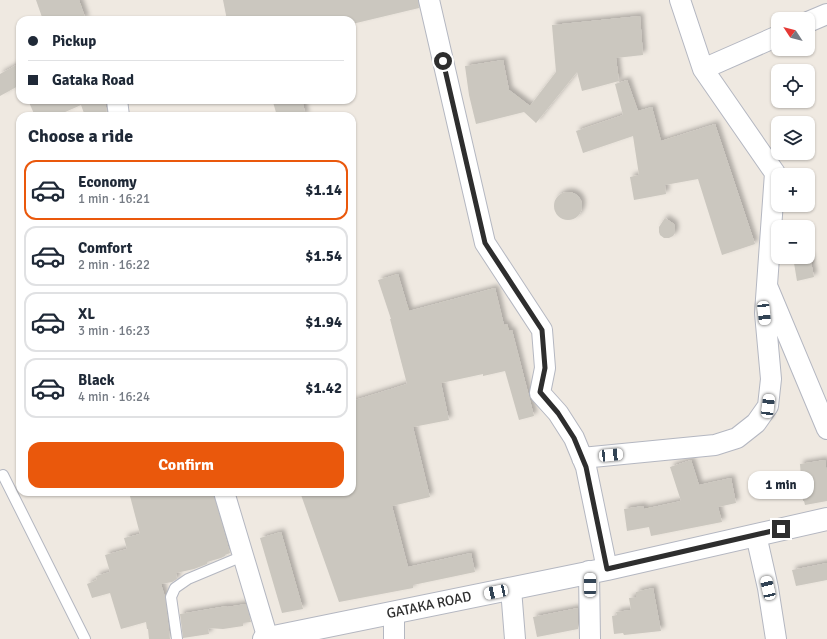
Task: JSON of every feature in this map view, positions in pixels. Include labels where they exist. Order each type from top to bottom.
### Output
[{"type":"street","points":[[429,0],[485,243],[542,330],[545,368],[540,392],[558,413],[574,438],[586,467],[598,570],[590,639]]},
{"type":"street","points":[[582,458],[715,445],[737,438],[756,424],[768,406],[771,379],[764,313],[775,173],[703,69],[680,0]]},
{"type":"street","points":[[815,19],[827,14]]},
{"type":"street","points":[[703,69],[771,39]]},
{"type":"street","points":[[767,285],[827,428]]},
{"type":"street","points":[[225,496],[267,639]]},
{"type":"street","name":"GATAKA ROAD","points":[[267,639],[510,589],[827,519]]},
{"type":"street","points":[[756,535],[768,588],[776,639]]},
{"type":"street","points":[[510,589],[515,639]]},
{"type":"street","points":[[394,612],[394,639]]},
{"type":"lane","points":[[3,475],[85,639]]},
{"type":"lane","points":[[177,639],[171,597],[176,588],[188,579],[243,556]]},
{"type":"building","points":[[36,0],[79,0],[85,16],[42,16]]},
{"type":"building","points":[[223,0],[418,0],[419,8],[356,23],[356,16],[226,16]]},
{"type":"building","points":[[640,16],[643,55],[616,58],[619,81],[582,91],[577,72],[536,123],[524,112],[476,124],[469,95],[465,66],[503,60],[509,90],[530,106],[556,72],[552,25]]},
{"type":"building","points":[[16,65],[16,87],[0,96],[0,74]]},
{"type":"building","points":[[627,80],[638,111],[652,107],[661,141],[715,124],[755,244],[722,255],[698,179],[665,185],[666,194],[634,200],[630,177],[639,175],[633,136],[583,153],[576,131],[623,115],[615,84]]},
{"type":"building","points":[[30,104],[105,104],[107,112],[84,112],[81,105],[65,112],[33,112]]},
{"type":"building","points":[[274,104],[303,104],[305,112],[276,112]]},
{"type":"building","points":[[568,192],[578,196],[582,206],[578,216],[568,220],[558,216],[554,206],[558,196]]},
{"type":"building","points":[[665,218],[674,224],[675,228],[675,233],[669,238],[664,238],[659,232],[659,227]]},
{"type":"building","points":[[794,264],[811,264],[814,277],[797,281]]},
{"type":"building","points":[[398,274],[409,311],[495,288],[504,325],[507,324],[509,331],[512,330],[534,416],[519,420],[505,371],[441,383],[449,420],[413,427],[430,497],[392,506],[408,567],[471,553],[475,572],[413,585],[413,588],[339,602],[301,496],[356,496],[356,400],[407,384],[391,319],[378,280]]},
{"type":"building","points":[[691,460],[699,485],[731,478],[736,503],[718,507],[722,522],[651,536],[649,527],[627,531],[624,509],[643,506],[644,509],[681,501],[670,467]]},
{"type":"building","points":[[825,460],[827,474],[827,501],[805,505],[803,501],[800,464]]},
{"type":"building","points":[[130,496],[214,496],[230,553],[194,569],[176,573],[177,579],[172,582],[161,584],[165,597],[170,639],[149,639],[146,622],[121,629],[110,593],[92,598],[87,584],[97,580],[96,576],[110,572],[105,555],[127,549],[124,538],[140,534]]},
{"type":"building","points":[[281,532],[303,609],[282,613],[260,538]]},
{"type":"building","points":[[827,563],[827,580],[796,586],[792,570]]},
{"type":"building","points":[[653,588],[661,631],[624,635],[623,633],[614,634],[612,616],[617,615],[616,612],[631,610],[629,598],[636,597],[636,592]]},
{"type":"building","points":[[246,604],[251,622],[243,623],[243,626],[223,629],[208,628],[209,634],[183,638],[180,614]]},
{"type":"building","points":[[578,608],[578,629],[537,637],[533,617]]},
{"type":"route","points":[[443,61],[485,243],[542,330],[545,368],[540,392],[558,413],[574,438],[586,467],[607,569],[781,529]]}]
